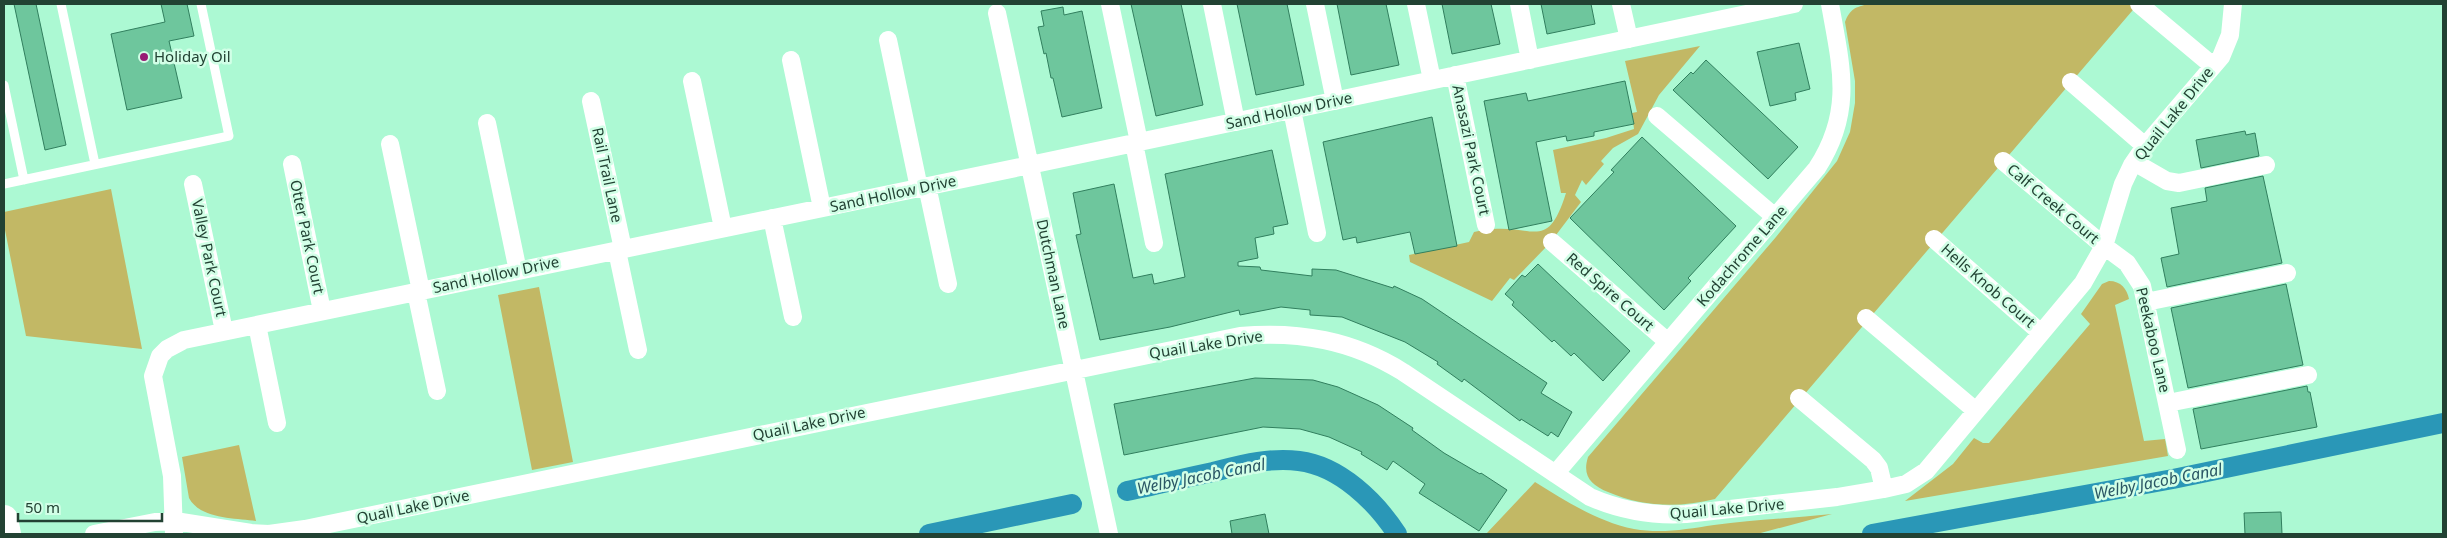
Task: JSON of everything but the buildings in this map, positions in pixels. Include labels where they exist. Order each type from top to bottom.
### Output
[{"type":"main road","points":[[4,519],[7,534]]},
{"type":"street","points":[[1110,4],[1154,243]]},
{"type":"street","points":[[1212,4],[1236,122]]},
{"type":"street","points":[[1315,4],[1335,101]]},
{"type":"street","points":[[1416,4],[1432,80]]},
{"type":"street","points":[[1519,4],[1530,60]]},
{"type":"street","points":[[1622,4],[1629,39]]},
{"type":"street","name":"Sand Hollow Drive","points":[[175,528],[172,476],[153,387],[155,366],[167,349],[175,343],[257,324],[1030,166],[1629,39],[1726,11],[1794,4]]},
{"type":"street","name":"Kodachrome Lane","points":[[1555,474],[1817,168],[1826,154],[1838,125],[1843,96],[1830,4]]},
{"type":"street","points":[[2139,4],[2213,66]]},
{"type":"street","name":"Quail Lake Drive","points":[[94,534],[155,522],[175,528],[251,533],[296,531],[1073,369],[1240,336],[1288,334],[1331,340],[1352,346],[1387,362],[1590,496],[1607,504],[1642,513],[1664,515],[1798,502],[1906,484],[1918,478],[1976,412],[2083,283],[2104,246],[2123,184],[2134,162],[2145,146],[2221,57],[2230,35],[2233,4]]},
{"type":"street","name":"Dutchman Lane","points":[[996,13],[1109,534]]},
{"type":"street","points":[[888,40],[948,284]]},
{"type":"street","points":[[790,60],[822,208]]},
{"type":"street","name":"Anasazi Park Court","points":[[1456,75],[1486,225]]},
{"type":"street","points":[[692,81],[723,228]]},
{"type":"street","points":[[2071,82],[2145,146]]},
{"type":"street","name":"Rail Trail Lane","points":[[591,102],[638,350]]},
{"type":"street","points":[[1292,110],[1317,233]]},
{"type":"street","points":[[1657,116],[1775,217]]},
{"type":"street","points":[[487,123],[518,271]]},
{"type":"street","points":[[390,144],[437,391]]},
{"type":"street","name":"Calf Creek Court","points":[[2003,162],[2104,246]]},
{"type":"street","points":[[2134,162],[2167,181],[2179,183],[2266,166]]},
{"type":"street","name":"Otter Park Court","points":[[292,164],[322,311]]},
{"type":"street","name":"Valley Park Court","points":[[193,184],[224,331]]},
{"type":"street","points":[[772,218],[793,317]]},
{"type":"street","name":"Hells Knob Court","points":[[1934,239],[2042,333]]},
{"type":"street","name":"Red Spire Court","points":[[1552,242],[1668,342]]},
{"type":"street","name":"Peekaboo Lane","points":[[2104,246],[2121,257],[2134,270],[2142,286],[2177,450]]},
{"type":"street","points":[[2146,302],[2287,272]]},
{"type":"street","points":[[1866,318],[1976,412]]},
{"type":"street","points":[[257,324],[277,423]]},
{"type":"street","points":[[2168,403],[2308,375]]},
{"type":"street","points":[[1799,398],[1873,460],[1879,468],[1884,489]]},
{"type":"lane","points":[[61,4],[96,164]]},
{"type":"lane","points":[[4,184],[229,136],[201,4]]},
{"type":"lane","points":[[4,85],[24,180]]},
{"type":"shaded area","points":[[1869,4],[2138,4],[1715,499],[1674,505],[1647,503],[1621,497],[1602,489],[1593,483],[1587,475],[1586,464],[1588,457],[1776,237],[1837,161],[1850,132],[1855,103],[1855,81],[1845,22],[1854,9]]},
{"type":"shaded area","points":[[1700,46],[1659,95],[1638,134],[1613,148],[1601,161],[1604,164],[1586,185],[1582,180],[1575,195],[1581,202],[1550,243],[1514,280],[1510,278],[1492,301],[1410,262],[1409,255],[1469,242],[1474,232],[1493,229],[1539,231],[1546,229],[1553,222],[1566,193],[1561,193],[1553,150],[1606,138],[1634,129],[1632,113],[1637,112],[1625,61]]},
{"type":"shaded area","points":[[111,189],[142,349],[26,336],[4,225],[4,212]]},
{"type":"shaded area","points":[[2109,281],[2117,282],[2123,286],[2129,299],[2115,305],[2144,441],[2165,439],[2168,456],[1905,501],[1953,464],[1974,438],[1983,443],[1989,443],[2090,324],[2081,314],[2102,284]]},
{"type":"shaded area","points":[[539,287],[573,462],[532,470],[498,295]]},
{"type":"shaded area","points":[[239,445],[256,521],[209,514],[194,505],[189,498],[182,457]]},
{"type":"shaded area","points":[[1535,482],[1595,516],[1634,529],[1674,530],[1832,514],[1757,534],[1486,534]]},
{"type":"waterway","name":"Welby Jacob Canal","points":[[1872,534],[2173,479],[2443,423]]},
{"type":"waterway","name":"Welby Jacob Canal","points":[[1127,491],[1256,462],[1277,460],[1299,461],[1329,470],[1355,487],[1379,510],[1397,534]]},
{"type":"waterway","name":"Welby Jacob Canal","points":[[929,534],[1072,504]]},
{"type":"place","name":"Holiday Oil","points":[[144,57]]}]
